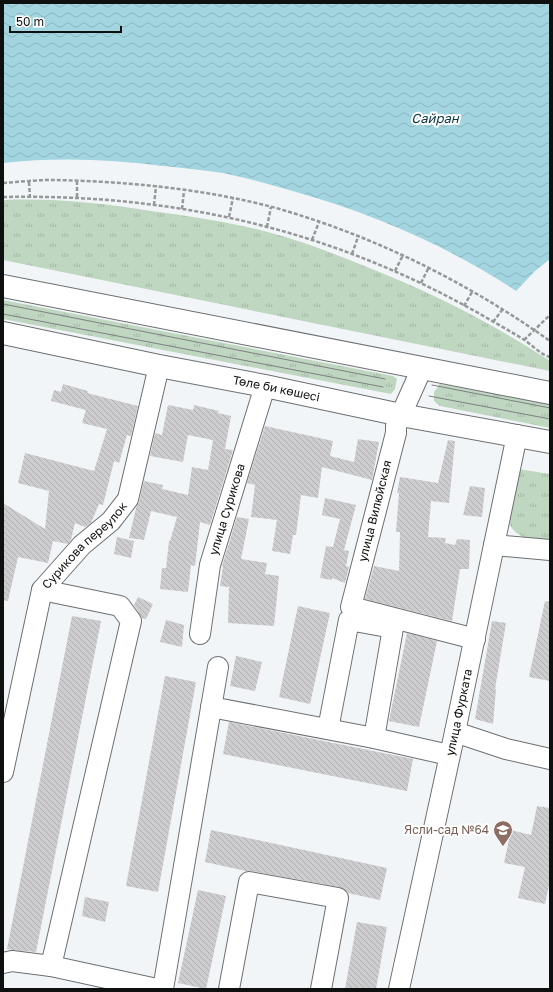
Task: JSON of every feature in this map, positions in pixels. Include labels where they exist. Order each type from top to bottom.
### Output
[{"type":"main road","points":[[3,286],[550,393]]},
{"type":"main road","name":"Төле би көшесі","points":[[3,333],[401,415],[550,442]]},
{"type":"street","name":"Сурикова переулок","points":[[3,772],[42,590],[82,545],[111,521],[128,499],[159,366]]},
{"type":"street","name":"улица Вилюйская","points":[[422,368],[396,426],[396,433],[351,607],[474,639]]},
{"type":"street","name":"улица Сурикова","points":[[200,634],[210,565],[265,386]]},
{"type":"street","name":"улица Фурката","points":[[399,989],[455,732],[517,435]]},
{"type":"street","points":[[494,545],[550,550]]},
{"type":"street","points":[[42,590],[120,606],[131,621],[51,966]]},
{"type":"street","points":[[328,729],[349,620],[394,628],[374,738]]},
{"type":"street","points":[[163,989],[218,667]]},
{"type":"street","points":[[212,707],[374,738],[449,755]]},
{"type":"street","points":[[455,732],[506,748],[550,759]]},
{"type":"street","points":[[229,989],[249,882],[338,898],[321,989]]},
{"type":"street","points":[[3,963],[12,961],[51,966],[157,989]]},
{"type":"path","points":[[3,183],[50,180],[156,186],[233,198],[271,207],[358,237],[428,267],[503,309],[550,341]]},
{"type":"path","points":[[76,181],[77,198]]},
{"type":"path","points":[[29,182],[30,197]]},
{"type":"path","points":[[154,205],[156,186]]},
{"type":"path","points":[[182,209],[184,191]]},
{"type":"path","points":[[3,197],[117,200],[182,209],[287,231],[352,254],[421,283],[493,322],[550,357]]},
{"type":"path","points":[[229,218],[233,198]]},
{"type":"path","points":[[267,227],[271,207]]},
{"type":"path","points":[[312,240],[318,222]]},
{"type":"path","points":[[352,254],[358,237]]},
{"type":"path","points":[[395,271],[402,255]]},
{"type":"path","points":[[421,283],[428,267]]},
{"type":"path","points":[[464,306],[472,292]]},
{"type":"path","points":[[493,322],[503,309]]},
{"type":"path","points":[[524,340],[550,314]]},
{"type":"green space","points":[[3,200],[58,200],[114,206],[223,222],[293,239],[338,255],[391,277],[461,309],[550,361],[550,371],[3,260]]},
{"type":"green space","points":[[3,300],[393,376],[397,379],[395,389],[391,394],[3,319]]},
{"type":"green space","points":[[440,384],[550,404],[550,428],[440,406],[434,401],[434,392]]},
{"type":"green space","points":[[518,469],[550,474],[550,541],[521,536],[512,529],[509,523]]},
{"type":"water","name":"Сайран","points":[[3,3],[550,3],[550,259],[535,271],[516,291],[464,260],[382,221],[354,210],[251,179],[208,171],[103,160],[63,159],[3,163]]},
{"type":"building","points":[[63,384],[88,391],[87,393],[138,406],[131,436],[127,435],[119,463],[114,461],[103,505],[99,504],[91,523],[85,527],[75,523],[71,540],[68,544],[53,541],[48,563],[18,557],[8,601],[3,600],[3,503],[45,529],[49,491],[18,483],[25,453],[94,471],[107,429],[82,423],[86,410],[51,401],[54,390],[61,392]]},
{"type":"building","points":[[168,405],[193,410],[194,405],[219,411],[218,413],[231,416],[225,449],[233,450],[210,525],[200,522],[195,566],[191,565],[188,592],[160,589],[162,568],[166,568],[169,541],[177,517],[151,511],[144,540],[129,538],[144,481],[163,485],[162,489],[188,495],[192,467],[208,470],[213,440],[188,435],[183,462],[150,456],[155,433],[162,435]]},
{"type":"building","points":[[265,426],[333,441],[330,456],[354,462],[358,439],[379,442],[372,480],[322,467],[318,498],[301,495],[296,535],[293,535],[290,554],[272,551],[277,520],[251,517],[255,485],[247,483]]},
{"type":"building","points":[[448,440],[455,441],[449,503],[431,501],[428,537],[446,538],[445,543],[455,545],[457,539],[470,540],[469,569],[460,569],[452,621],[365,599],[374,566],[399,571],[400,532],[396,532],[399,493],[397,493],[400,477],[438,483]]},
{"type":"building","points":[[470,486],[485,488],[482,517],[463,515]]},
{"type":"building","points":[[325,498],[356,505],[344,550],[349,551],[346,566],[349,567],[345,583],[332,578],[332,580],[320,578],[326,546],[333,547],[340,519],[322,515]]},
{"type":"building","points":[[237,517],[249,519],[241,559],[267,563],[265,574],[279,576],[274,626],[228,623],[229,587],[220,586],[222,566]]},
{"type":"building","points":[[117,537],[134,541],[131,558],[114,554]]},
{"type":"building","points":[[138,597],[153,604],[146,619],[142,618],[134,605]]},
{"type":"building","points":[[545,601],[550,602],[550,681],[529,677]]},
{"type":"building","points":[[298,606],[330,613],[310,704],[279,697]]},
{"type":"building","points":[[72,616],[101,621],[36,952],[12,950],[7,949]]},
{"type":"building","points":[[166,620],[184,625],[182,647],[160,642]]},
{"type":"building","points":[[492,621],[506,623],[495,689],[493,724],[475,719]]},
{"type":"building","points":[[407,633],[437,641],[419,727],[389,721]]},
{"type":"building","points":[[236,656],[262,662],[255,691],[230,686]]},
{"type":"building","points":[[165,676],[196,682],[158,892],[126,886]]},
{"type":"building","points":[[229,722],[413,759],[407,791],[223,754]]},
{"type":"building","points":[[537,806],[550,808],[550,881],[545,904],[518,898],[525,867],[504,863],[511,830],[531,835]]},
{"type":"building","points":[[211,830],[387,868],[380,900],[348,893],[345,889],[340,887],[246,871],[205,862]]},
{"type":"building","points":[[198,890],[226,896],[206,989],[178,983]]},
{"type":"building","points":[[85,897],[109,902],[105,922],[82,916]]},
{"type":"building","points":[[357,922],[387,927],[376,989],[345,989]]},
{"type":"tram line","points":[[3,304],[385,379]]},
{"type":"tram line","points":[[3,314],[383,387]]},
{"type":"tram line","points":[[432,385],[550,408]]},
{"type":"tram line","points":[[429,396],[550,419]]},
{"type":"place","name":"Ясли-сад №64","points":[[503,847]]}]
